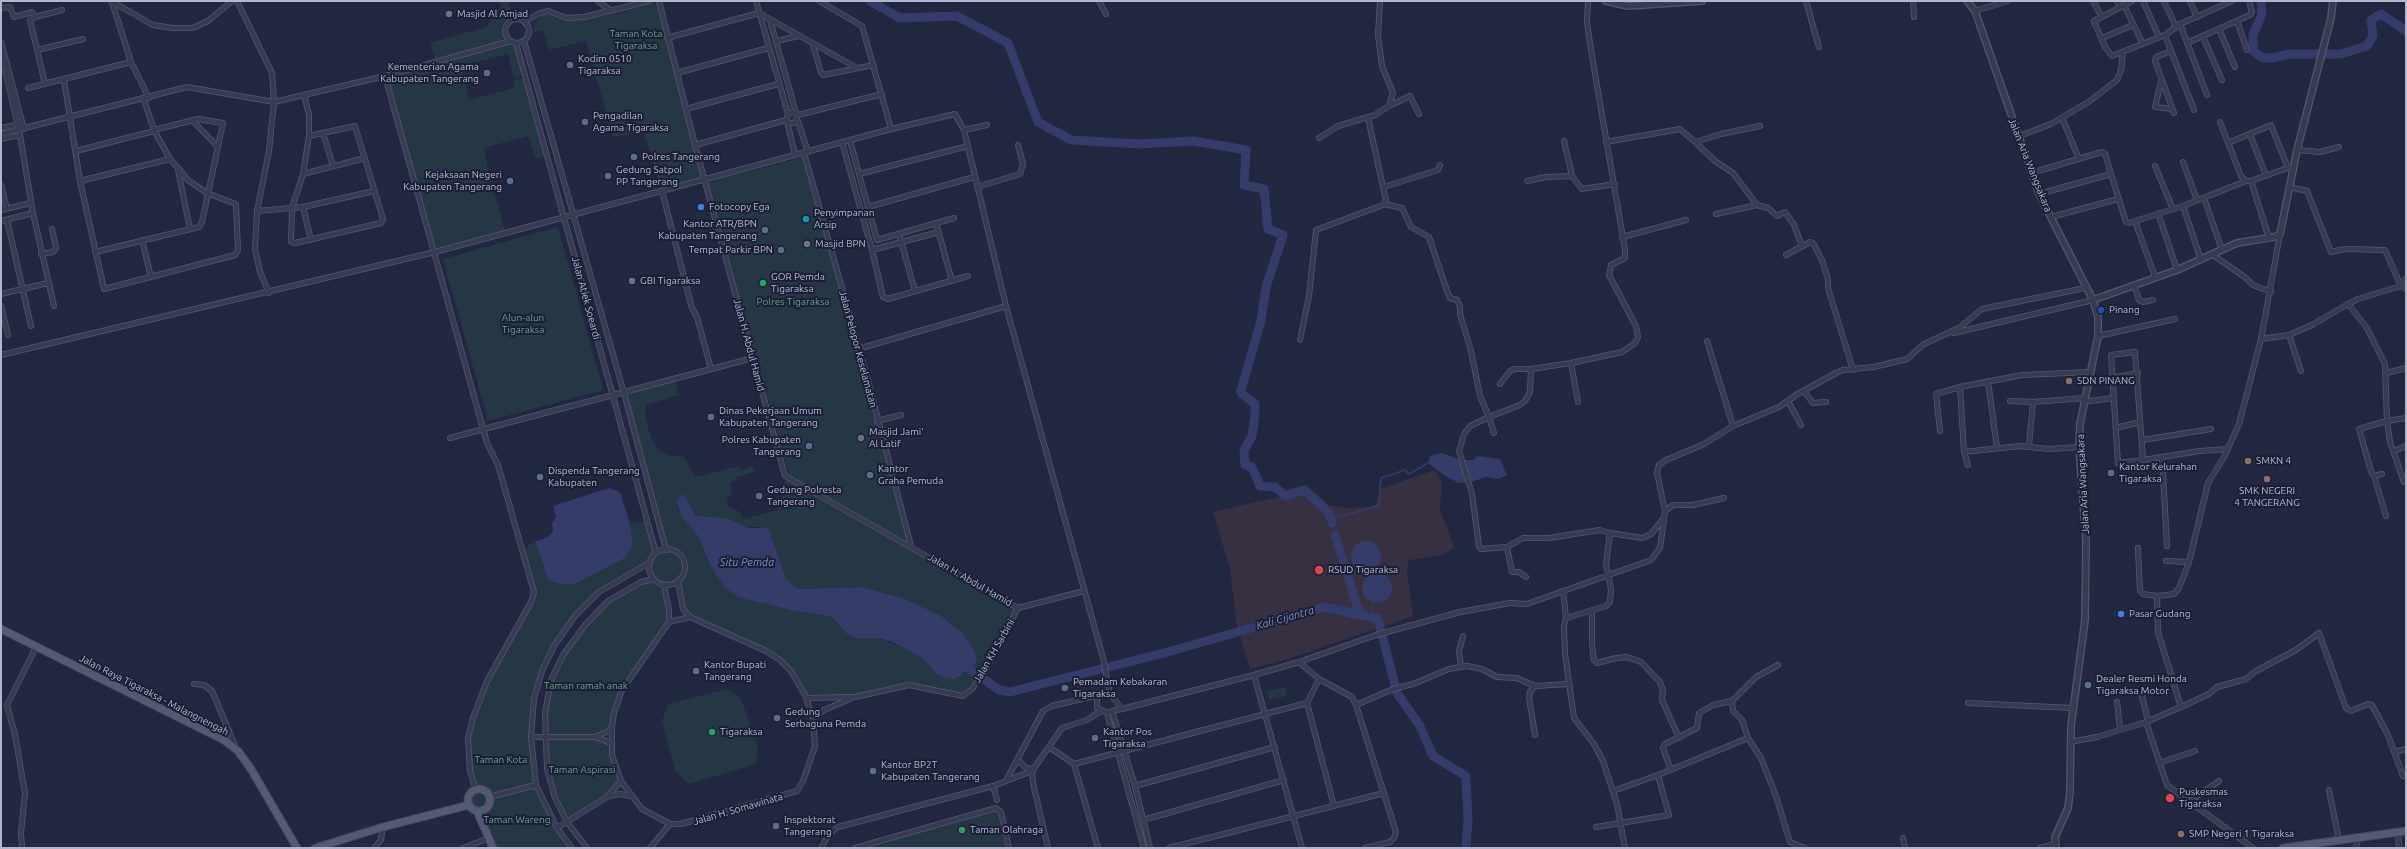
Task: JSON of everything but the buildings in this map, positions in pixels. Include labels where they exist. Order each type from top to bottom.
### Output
[{"type":"main road","name":"Jalan Raya Tigaraksa - Malangnengah","points":[[1,629],[211,733],[238,751],[264,790],[297,848]]},
{"type":"main road","points":[[469,805],[469,795],[476,790],[484,791],[489,797],[487,807],[477,811]]},
{"type":"main road","points":[[469,805],[477,811],[493,848]]},
{"type":"main road","points":[[315,848],[383,827],[469,805]]},
{"type":"main road","points":[[2284,848],[2406,830]]},
{"type":"street","points":[[111,2],[153,25],[192,28],[208,21],[232,1]]},
{"type":"street","points":[[237,1],[272,73],[274,102],[269,150],[257,211],[255,249],[260,272],[268,293]]},
{"type":"street","points":[[598,1],[610,11]]},
{"type":"street","points":[[514,42],[506,33],[508,25],[516,20],[524,22],[540,13],[548,11],[574,18],[650,1]]},
{"type":"street","name":"Jalan H. Abdul Hamid","points":[[659,1],[667,38],[704,179],[785,476],[911,546],[1018,608]]},
{"type":"street","points":[[756,1],[778,84],[788,114],[787,121],[795,155]]},
{"type":"street","points":[[819,1],[862,26],[891,129]]},
{"type":"street","points":[[1099,1],[1106,14]]},
{"type":"street","points":[[1319,138],[1338,126],[1368,118],[1385,111],[1389,106],[1393,92],[1382,66],[1378,35],[1380,1]]},
{"type":"street","points":[[1500,384],[1505,375],[1515,369],[1531,369],[1571,363],[1622,352],[1636,343],[1638,331],[1609,275],[1611,265],[1626,257],[1587,23],[1588,1]]},
{"type":"street","points":[[1606,1],[1620,6],[1702,1]]},
{"type":"street","points":[[1806,1],[1819,47]]},
{"type":"street","points":[[1913,1],[1914,17]]},
{"type":"street","name":"Jalan Aria Wangsakara","points":[[1967,1],[1975,11],[2017,137],[2039,194],[2085,288],[2093,300],[2098,317],[2098,336],[2083,400],[2079,447],[2084,511],[2086,595],[2070,742],[2069,803],[2058,828],[2055,846]]},
{"type":"street","points":[[1975,11],[2008,1]]},
{"type":"street","points":[[2093,1],[2102,17]]},
{"type":"street","points":[[2117,1],[2123,6],[2143,44]]},
{"type":"street","points":[[2132,1],[2094,21],[2110,55],[2123,52],[2165,35],[2178,26],[2232,1]]},
{"type":"street","points":[[2143,1],[2159,37]]},
{"type":"street","points":[[2164,1],[2187,43],[2207,95]]},
{"type":"street","points":[[2190,1],[2197,17]]},
{"type":"street","points":[[2187,43],[2204,37],[2252,12],[2249,1]]},
{"type":"street","points":[[2138,548],[2140,591],[2143,594],[2157,596],[2177,591],[2189,562],[2207,485],[2228,449],[2242,414],[2271,292],[2291,167],[2297,150],[2331,18],[2333,1]]},
{"type":"street","points":[[64,80],[80,181],[104,289],[238,253],[236,204],[207,193],[189,180],[170,159],[154,131],[147,99],[131,62],[111,2]]},
{"type":"street","points":[[1,8],[10,7],[14,17],[32,12],[35,17]]},
{"type":"street","points":[[45,84],[30,19],[62,10]]},
{"type":"street","points":[[667,38],[759,13],[813,45],[857,68]]},
{"type":"street","name":"Jalan Pelopor Keselamatan","points":[[770,20],[797,114],[911,546]]},
{"type":"street","points":[[2237,21],[2247,50]]},
{"type":"street","points":[[1,134],[193,87],[274,102],[304,96],[514,42],[524,41],[529,32],[524,22]]},
{"type":"street","points":[[2102,38],[2133,25]]},
{"type":"street","points":[[2219,29],[2235,67]]},
{"type":"street","points":[[2165,35],[2194,110]]},
{"type":"street","points":[[776,41],[799,36]]},
{"type":"street","points":[[2204,37],[2222,80]]},
{"type":"street","points":[[37,50],[83,39]]},
{"type":"street","name":"Jalan Atiek Soeardi","points":[[524,41],[624,393],[666,550]]},
{"type":"street","points":[[1,42],[3,56],[21,128],[31,203],[41,254],[54,306]]},
{"type":"street","name":"Jalan Atiek Soeardi","points":[[514,42],[565,218],[656,553]]},
{"type":"street","points":[[813,45],[821,74],[824,75],[874,65]]},
{"type":"street","points":[[676,73],[768,48]]},
{"type":"street","points":[[2161,81],[2155,107],[2173,111],[2154,61],[2156,57],[2171,51]]},
{"type":"street","points":[[2017,137],[2062,118],[2090,102],[2117,80],[2121,70],[2123,52]]},
{"type":"street","points":[[28,88],[131,62]]},
{"type":"street","points":[[385,76],[487,443],[498,465],[534,592],[531,602],[487,681],[473,718],[468,738],[470,771],[476,790]]},
{"type":"street","points":[[686,109],[778,84]]},
{"type":"street","points":[[788,114],[797,114],[882,94]]},
{"type":"street","points":[[304,96],[309,115],[309,136],[303,174],[292,208],[291,242],[295,243],[311,240],[381,223],[383,218],[355,126],[309,136]]},
{"type":"street","points":[[1389,106],[1410,96],[1419,114]]},
{"type":"street","points":[[1,355],[268,293],[435,252],[574,216],[842,142],[954,114],[957,115],[964,130],[1006,306],[1106,669],[1110,694],[1122,709]]},
{"type":"street","points":[[1368,118],[1387,199],[1384,204]]},
{"type":"street","points":[[2062,118],[2079,159]]},
{"type":"street","points":[[76,151],[192,120],[198,119],[223,123],[202,222],[199,227],[95,252]]},
{"type":"street","points":[[192,120],[218,147]]},
{"type":"street","points":[[695,145],[787,121],[792,124],[798,121]]},
{"type":"street","points":[[2220,122],[2241,176],[2248,181],[2269,238]]},
{"type":"street","points":[[964,130],[987,125]]},
{"type":"street","points":[[2228,143],[2272,125],[2291,167]]},
{"type":"street","points":[[1695,142],[1721,134],[1760,126]]},
{"type":"street","points":[[1,128],[21,128]]},
{"type":"street","points":[[1,139],[21,128]]},
{"type":"street","points":[[1606,142],[1680,129],[1715,161],[1733,172],[1757,205]]},
{"type":"street","points":[[323,133],[333,166]]},
{"type":"street","points":[[2250,134],[2266,176]]},
{"type":"street","points":[[850,141],[877,240],[954,218]]},
{"type":"street","points":[[1564,141],[1572,176],[1582,189],[1615,184]]},
{"type":"street","points":[[842,142],[872,250],[883,298],[888,299],[968,276]]},
{"type":"street","points":[[977,188],[1020,174],[1023,170],[1023,164],[1018,145]]},
{"type":"street","points":[[859,174],[968,146]]},
{"type":"street","points":[[2297,150],[2320,152],[2339,147]]},
{"type":"street","points":[[2031,173],[2104,152],[2126,222],[2135,221],[2183,206],[2248,181],[2291,167]]},
{"type":"street","points":[[303,174],[365,158]]},
{"type":"street","points":[[80,181],[170,159]]},
{"type":"street","points":[[2183,162],[2197,200]]},
{"type":"street","points":[[1384,187],[1438,170],[1440,165]]},
{"type":"street","points":[[2155,166],[2173,209]]},
{"type":"street","points":[[178,168],[190,229]]},
{"type":"street","points":[[2039,194],[2111,174]]},
{"type":"street","points":[[1527,181],[1546,177],[1572,176]]},
{"type":"street","points":[[868,207],[974,177]]},
{"type":"street","points":[[1,185],[7,209]]},
{"type":"street","points":[[2289,187],[2307,191],[2331,252],[2345,249],[2385,250],[2401,286],[2406,289]]},
{"type":"street","points":[[856,190],[862,188]]},
{"type":"street","points":[[257,211],[303,207],[374,191]]},
{"type":"street","points":[[662,191],[692,308],[697,317],[711,369]]},
{"type":"street","points":[[2204,198],[2222,250]]},
{"type":"street","points":[[2051,217],[2118,199]]},
{"type":"street","points":[[1,210],[31,203]]},
{"type":"street","points":[[1300,340],[1309,296],[1316,230],[1384,204],[1402,208],[1411,227],[1429,237],[1450,298],[1457,300],[1460,307],[1460,314],[1471,352],[1480,396],[1494,433]]},
{"type":"street","points":[[1716,214],[1757,205],[1765,206],[1777,216],[1786,212],[1794,225],[1802,246]]},
{"type":"street","points":[[2183,206],[2201,260]]},
{"type":"street","points":[[303,207],[311,240]]},
{"type":"street","points":[[1,221],[33,213]]},
{"type":"street","points":[[2158,213],[2177,270]]},
{"type":"street","points":[[7,220],[31,326]]},
{"type":"street","points":[[1622,237],[1686,220]]},
{"type":"street","points":[[2135,221],[2155,277]]},
{"type":"street","points":[[936,223],[952,281]]},
{"type":"street","points":[[41,254],[53,252],[56,248],[52,229]]},
{"type":"street","points":[[872,250],[939,232]]},
{"type":"street","points":[[899,234],[915,291]]},
{"type":"street","points":[[1048,848],[1033,784],[1033,770],[1062,728],[1087,720],[1101,712],[1106,713],[1122,709],[1299,662],[1385,632],[1479,607],[1527,604],[1608,577],[1651,560],[1660,548],[1666,511],[1657,473],[1659,465],[1666,460],[1704,444],[1733,426],[1779,407],[1804,391],[1843,370],[1853,370],[1907,359],[1924,344],[1947,335],[2093,300],[2177,270],[2246,241],[2269,238],[2280,234]]},
{"type":"street","points":[[142,240],[151,277]]},
{"type":"street","points":[[1786,254],[1802,246],[1813,243],[1822,260],[1828,279],[1828,288],[1853,370]]},
{"type":"street","points":[[2213,255],[2246,278],[2253,285],[2271,292]]},
{"type":"street","points":[[2261,339],[2289,335],[2312,325],[2358,299],[2401,286],[2406,278]]},
{"type":"street","points":[[1,294],[48,283]]},
{"type":"street","points":[[2134,285],[2139,300],[2143,302],[2153,300]]},
{"type":"street","points":[[1947,335],[1959,328],[1982,309],[2085,288]]},
{"type":"street","points":[[2348,304],[2374,341],[2385,364],[2387,421],[2394,451],[2404,475],[2404,482]]},
{"type":"street","points":[[1,306],[8,335]]},
{"type":"street","points":[[858,349],[1006,306]]},
{"type":"street","points":[[2098,336],[2175,319]]},
{"type":"street","points":[[2289,335],[2301,371]]},
{"type":"street","points":[[1707,341],[1733,426]]},
{"type":"street","points":[[2143,460],[2138,373],[2135,352],[2110,355],[2118,463],[2143,460],[2162,457],[2228,449]]},
{"type":"street","points":[[450,438],[753,358]]},
{"type":"street","points":[[1571,363],[1578,402]]},
{"type":"street","points":[[2386,373],[2406,368]]},
{"type":"street","points":[[1531,369],[1530,392],[1525,401],[1520,405],[1470,426],[1464,434],[1459,452],[1472,494],[1479,546],[1482,549],[1507,547],[1523,538],[1548,538],[1600,530],[1642,538],[1651,534],[1664,518]]},
{"type":"street","points":[[1940,431],[1936,394],[1960,387],[2022,375],[2090,372]]},
{"type":"street","points":[[2112,378],[2138,373]]},
{"type":"street","points":[[1988,381],[1997,448]]},
{"type":"street","points":[[1960,387],[1964,452],[1968,465]]},
{"type":"street","points":[[1804,391],[1813,403],[1826,402]]},
{"type":"street","points":[[2010,401],[2033,402],[2114,398]]},
{"type":"street","points":[[1788,401],[1801,425]]},
{"type":"street","points":[[2029,446],[2033,402]]},
{"type":"street","points":[[877,421],[901,415]]},
{"type":"street","points":[[2386,516],[2359,428],[2406,418]]},
{"type":"street","points":[[2116,428],[2140,422]]},
{"type":"street","points":[[2142,440],[2211,429]]},
{"type":"street","points":[[1964,452],[2029,446],[2050,449],[2079,447]]},
{"type":"street","points":[[2394,451],[2406,446]]},
{"type":"street","points":[[2162,457],[2167,546]]},
{"type":"street","points":[[2374,476],[2382,474]]},
{"type":"street","points":[[1666,511],[1673,505],[1693,505],[1724,498]]},
{"type":"street","points":[[1566,618],[1606,606],[1610,602],[1611,589],[1606,564],[1610,533]]},
{"type":"street","points":[[1507,547],[1512,572],[1519,572],[1526,577]]},
{"type":"street","points":[[572,848],[557,828],[536,785],[531,737],[534,698],[542,671],[554,646],[575,616],[599,592],[649,563],[656,553],[666,550],[673,551],[682,559],[684,570],[678,581],[683,609],[690,617],[669,622]]},
{"type":"street","points":[[2166,561],[2189,562]]},
{"type":"street","points":[[649,563],[650,574],[653,579],[664,585],[678,581]]},
{"type":"street","points":[[588,848],[567,822],[555,798],[547,769],[544,736],[545,713],[551,680],[563,655],[584,625],[608,601],[641,582],[653,579]]},
{"type":"street","points":[[650,848],[670,824],[642,809],[631,796],[621,781],[612,755],[611,743],[614,714],[622,690],[669,622],[669,610],[664,585]]},
{"type":"street","name":"Jalan KH Sarbini","points":[[813,718],[824,710],[855,697],[909,685],[957,697],[963,696],[972,689],[985,671],[1018,608],[1084,591]]},
{"type":"street","points":[[1563,591],[1566,618],[1565,654],[1574,718],[1598,751],[1613,791],[1626,848]]},
{"type":"street","points":[[2157,596],[2158,632],[2181,707]]},
{"type":"street","points":[[1592,611],[1592,644],[1594,660],[1597,663],[1627,657],[1641,662],[1660,682],[1663,691],[1662,700],[1679,738]]},
{"type":"street","name":"Jalan H. Somawinata","points":[[670,824],[681,824],[797,791],[803,781],[815,746],[813,718],[806,698],[791,671],[780,660],[725,631],[690,617]]},
{"type":"street","points":[[2070,742],[2147,721],[2181,707],[2209,694],[2217,687],[2246,678],[2256,671],[2296,650],[2318,633],[2346,708],[2351,711],[2368,704],[2372,705],[2394,752],[2403,776]]},
{"type":"street","points":[[1461,667],[1459,651],[1463,636]]},
{"type":"street","points":[[22,848],[21,833],[25,793],[15,735],[6,705],[36,647]]},
{"type":"street","points":[[1299,662],[1318,679],[1352,698],[1356,705],[1396,832],[1394,838],[1390,842],[1365,848]]},
{"type":"street","points":[[1671,770],[1663,747],[1698,726],[1699,713],[1713,705],[1732,701],[1752,680],[1778,665]]},
{"type":"street","points":[[1356,705],[1393,689],[1461,667],[1473,667],[1497,677],[1518,678],[1535,686],[1569,684]]},
{"type":"street","points":[[1254,675],[1266,712],[1302,848]]},
{"type":"street","points":[[1318,679],[1308,703],[1334,806]]},
{"type":"street","points":[[194,684],[204,685],[212,691],[238,751]]},
{"type":"street","points":[[1535,686],[1530,692],[1529,698],[1535,735]]},
{"type":"street","points":[[1101,712],[1096,703],[1097,698],[1101,694],[1110,694]]},
{"type":"street","points":[[1007,779],[1043,711],[1052,706],[1094,696],[1097,698]]},
{"type":"street","points":[[2142,696],[2147,721],[2167,785],[2253,848]]},
{"type":"street","name":"Jalan KH Sarbini","points":[[806,698],[855,697]]},
{"type":"street","points":[[1732,701],[1733,711],[1742,720],[1748,738],[1760,758],[1776,796],[1790,842],[1805,848]]},
{"type":"street","points":[[1968,702],[2073,708]]},
{"type":"street","points":[[2117,702],[2120,729]]},
{"type":"street","points":[[1074,764],[1266,712],[1308,703]]},
{"type":"street","points":[[1112,711],[1150,848]]},
{"type":"street","points":[[1106,713],[1144,848]]},
{"type":"street","points":[[595,737],[608,731],[612,727]]},
{"type":"street","points":[[531,737],[595,737],[611,743]]},
{"type":"street","points":[[1613,791],[1671,770],[1748,738]]},
{"type":"street","points":[[1049,747],[1074,764],[1098,848]]},
{"type":"street","points":[[1134,786],[1275,747]]},
{"type":"street","points":[[2394,752],[2406,749]]},
{"type":"street","points":[[2159,762],[2195,751]]},
{"type":"street","points":[[1018,759],[1026,768],[1033,770]]},
{"type":"street","points":[[821,848],[829,834],[838,827],[993,786],[1007,779],[1033,770]]},
{"type":"street","points":[[1596,827],[1669,815],[1658,775]]},
{"type":"street","points":[[1143,820],[1284,780]]},
{"type":"street","points":[[557,828],[607,797],[621,781]]},
{"type":"street","points":[[2190,801],[2219,781]]},
{"type":"street","points":[[489,797],[536,785]]},
{"type":"street","points":[[993,786],[997,800]]},
{"type":"street","points":[[2329,790],[2339,840]]},
{"type":"street","points":[[1169,848],[1384,793]]},
{"type":"street","points":[[607,797],[620,794],[631,796]]},
{"type":"street","points":[[855,848],[996,808],[1001,812],[1009,848]]},
{"type":"street","points":[[374,848],[380,840],[383,827]]},
{"type":"street","points":[[2398,832],[2399,848]]},
{"type":"street","points":[[463,848],[489,838]]},
{"type":"street","points":[[1903,838],[1905,848]]},
{"type":"street","points":[[2356,848],[2358,838]]},
{"type":"street","points":[[2040,848],[2055,846]]},
{"type":"shaded area","name":"RSUD Tigaraksa","points":[[1435,470],[1442,482],[1440,510],[1454,547],[1445,554],[1409,560],[1407,570],[1413,616],[1288,659],[1250,669],[1236,621],[1230,569],[1213,512],[1287,495],[1286,490],[1306,485],[1328,505],[1346,508],[1369,507],[1377,504],[1380,489]]},
{"type":"green space","points":[[499,1],[508,1],[511,14],[502,25],[501,29],[503,38],[500,42],[435,60],[430,43],[486,27],[501,6]]},
{"type":"green space","name":"Taman Kota Tigaraksa","points":[[657,3],[704,178],[661,190],[644,131],[613,137],[586,41],[549,50],[543,31],[533,32],[533,28],[538,19],[545,14],[566,20],[595,18]]},
{"type":"green space","points":[[511,42],[515,44],[525,75],[514,78],[508,54],[461,66],[469,100],[514,88],[513,81],[525,78],[546,156],[536,159],[528,136],[484,148],[488,170],[505,231],[436,249],[386,77]]},
{"type":"green space","points":[[803,157],[841,287],[911,547],[1018,608],[972,689],[963,696],[912,685],[875,694],[806,698],[791,671],[765,648],[690,617],[683,609],[678,581],[665,585],[669,622],[622,690],[612,727],[595,737],[611,743],[621,781],[615,790],[567,822],[555,798],[547,769],[544,736],[551,680],[557,666],[585,625],[608,601],[653,579],[649,564],[599,592],[575,616],[559,639],[542,670],[534,699],[531,737],[536,785],[545,807],[572,848],[493,848],[477,811],[469,805],[469,795],[476,790],[470,771],[468,738],[487,681],[534,592],[522,551],[535,540],[548,580],[559,584],[575,584],[633,546],[629,523],[648,521],[657,553],[666,549],[624,393],[675,379],[679,395],[646,405],[645,415],[651,439],[659,450],[668,455],[684,457],[696,477],[739,466],[740,470],[753,466],[755,472],[736,477],[737,480],[731,482],[732,493],[726,499],[728,507],[740,512],[743,519],[778,510],[778,501],[785,494],[783,484],[786,477],[886,532],[789,476],[708,182]],"holes":[[[684,494],[695,515],[729,519],[741,527],[762,527],[770,532],[786,579],[798,589],[861,587],[903,598],[920,606],[977,660],[975,664],[965,673],[936,674],[923,658],[901,647],[879,638],[855,638],[829,616],[799,612],[711,567],[698,536],[678,508],[677,502],[680,496]]]},
{"type":"green space","name":"Alun-alun Tigaraksa","points":[[558,227],[603,390],[488,421],[443,259]]},
{"type":"green space","points":[[1285,687],[1287,696],[1269,700],[1267,691]]},
{"type":"green space","points":[[727,689],[741,699],[758,746],[756,764],[689,784],[675,770],[662,721],[668,704]]},
{"type":"green space","name":"Taman Olahraga","points":[[993,809],[1001,812],[1011,848],[855,848]]},
{"type":"water","points":[[1442,453],[1461,460],[1473,460],[1477,456],[1500,459],[1507,475],[1499,479],[1485,477],[1472,482],[1459,483],[1445,476],[1428,463],[1430,456]]},
{"type":"water","points":[[609,488],[620,492],[630,524],[633,546],[623,559],[575,584],[559,584],[548,580],[535,540],[538,541],[549,536],[553,531],[552,523],[556,517],[553,506]]},
{"type":"water","name":"Situ Pemda","points":[[684,494],[695,515],[729,519],[747,528],[766,528],[770,532],[786,579],[798,589],[861,587],[903,598],[939,615],[963,633],[974,650],[977,660],[975,664],[955,679],[948,678],[936,674],[923,658],[890,641],[879,638],[855,638],[846,633],[837,622],[829,616],[799,612],[738,597],[725,587],[711,567],[698,536],[682,517],[677,502],[680,496]]},
{"type":"water","points":[[1366,541],[1377,545],[1381,556],[1377,567],[1366,571],[1355,567],[1351,556],[1355,545]]},
{"type":"water","points":[[1377,573],[1388,577],[1392,588],[1388,599],[1377,603],[1366,599],[1362,588],[1366,577]]},
{"type":"waterway","points":[[870,1],[900,18],[957,16],[1008,43],[1038,122],[1071,140],[1139,144],[1193,141],[1246,150],[1244,185],[1264,189],[1268,229],[1283,235],[1266,287],[1261,321],[1241,390],[1241,393],[1255,404],[1252,436],[1244,450],[1245,465],[1252,467],[1260,486],[1275,487],[1285,496],[1305,490],[1330,514],[1332,523]]},
{"type":"waterway","points":[[2261,1],[2262,14],[2253,35],[2253,51],[2263,58],[2272,58],[2290,54],[2341,54],[2367,46],[2373,36],[2371,20],[2381,14],[2406,31]]},
{"type":"waterway","points":[[1331,519],[1378,506],[1381,478],[1405,470],[1409,474],[1428,463]]},
{"type":"waterway","points":[[1335,535],[1360,615]]},
{"type":"waterway","points":[[1371,617],[1373,605]]},
{"type":"waterway","name":"Kali Cijantra","points":[[970,669],[999,690],[1010,692],[1164,653],[1325,607],[1378,619],[1397,693],[1420,726],[1433,756],[1466,776],[1468,821],[1466,848]]},
{"type":"place","name":"Masjid Al Amjad","points":[[449,14]]},
{"type":"place","name":"Kodim 0510 Tigaraksa","points":[[570,65]]},
{"type":"place","name":"Kementerian Agama Kabupaten Tangerang","points":[[487,73]]},
{"type":"place","name":"Pengadilan Agama Tigaraksa","points":[[585,122]]},
{"type":"place","name":"Polres Tangerang","points":[[634,157]]},
{"type":"place","name":"Gedung Satpol PP Tangerang","points":[[608,176]]},
{"type":"place","name":"Kejaksaan Negeri Kabupaten Tangerang","points":[[510,181]]},
{"type":"place","name":"Fotocopy Ega","points":[[701,207]]},
{"type":"place","name":"Penyimpanan Arsip","points":[[806,219]]},
{"type":"place","name":"Kantor ATR/BPN Kabupaten Tangerang","points":[[765,230]]},
{"type":"place","name":"Masjid BPN","points":[[807,244]]},
{"type":"place","name":"Tempat Parkir BPN","points":[[781,250]]},
{"type":"place","name":"GBI Tigaraksa","points":[[632,281]]},
{"type":"place","name":"GOR Pemda Tigaraksa","points":[[763,283]]},
{"type":"place","name":"Pinang","points":[[2101,310]]},
{"type":"place","name":"SDN PINANG","points":[[2069,381]]},
{"type":"place","name":"Dinas Pekerjaan Umum Kabupaten Tangerang","points":[[711,417]]},
{"type":"place","name":"Masjid Jami' Al Latif","points":[[861,438]]},
{"type":"place","name":"Polres Kabupaten Tangerang","points":[[809,446]]},
{"type":"place","name":"SMKN 4","points":[[2248,461]]},
{"type":"place","name":"Kantor Kelurahan Tigaraksa","points":[[2111,473]]},
{"type":"place","name":"Kantor Graha Pemuda","points":[[870,475]]},
{"type":"place","name":"Dispenda Tangerang Kabupaten","points":[[540,477]]},
{"type":"place","name":"SMK NEGERI 4 TANGERANG","points":[[2267,479]]},
{"type":"place","name":"Gedung Polresta Tangerang","points":[[759,496]]},
{"type":"place","name":"RSUD Tigaraksa","points":[[1319,570]]},
{"type":"place","name":"Pasar Gudang","points":[[2121,614]]},
{"type":"place","name":"Kantor Bupati Tangerang","points":[[696,671]]},
{"type":"place","name":"Dealer Resmi Honda Tigaraksa Motor","points":[[2088,685]]},
{"type":"place","name":"Pemadam Kebakaran Tigaraksa","points":[[1065,688]]},
{"type":"place","name":"Gedung Serbaguna Pemda","points":[[777,718]]},
{"type":"place","name":"Tigaraksa","points":[[712,732]]},
{"type":"place","name":"Kantor Pos Tigaraksa","points":[[1095,738]]},
{"type":"place","name":"Kantor BP2T Kabupaten Tangerang","points":[[873,771]]},
{"type":"place","name":"Puskesmas Tigaraksa","points":[[2170,798]]},
{"type":"place","name":"Inspektorat Tangerang","points":[[776,826]]},
{"type":"place","name":"Taman Olahraga","points":[[962,830]]},
{"type":"place","name":"SMP Negeri 1 Tigaraksa","points":[[2181,834]]},
{"type":"park label","name":"Polres Tigaraksa","points":[[793,302]]},
{"type":"park label","name":"Taman ramah anak","points":[[586,686]]},
{"type":"park label","name":"Taman Kota","points":[[501,760]]},
{"type":"park label","name":"Taman Aspirasi","points":[[582,770]]},
{"type":"park label","name":"Taman Wareng","points":[[517,820]]}]
